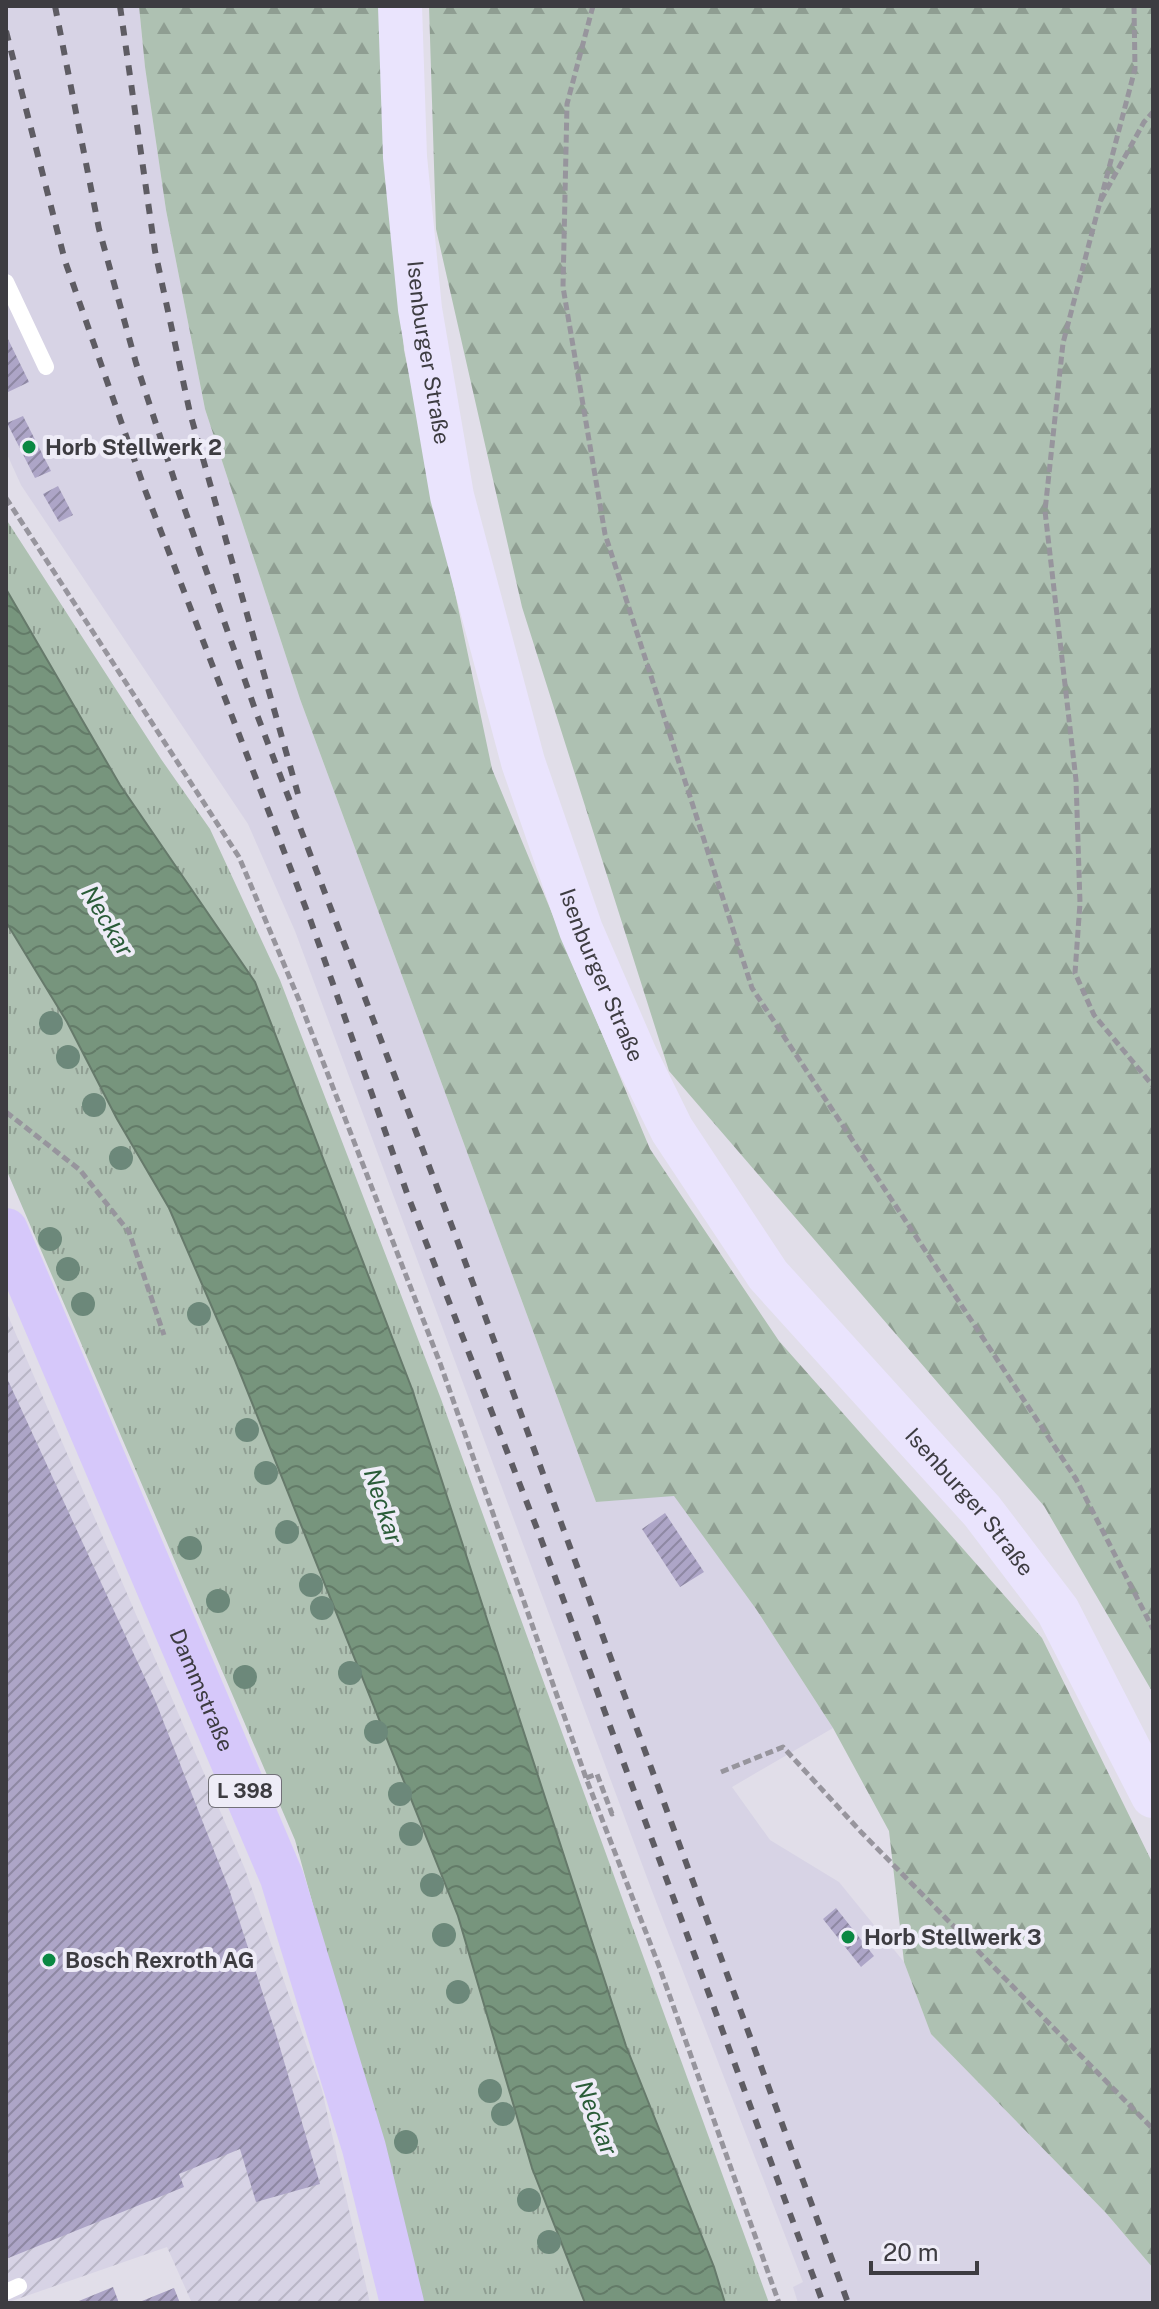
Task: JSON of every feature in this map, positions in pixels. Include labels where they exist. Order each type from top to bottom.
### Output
[{"type":"main road","name":"Dammstraße","points":[[6,1230],[282,1878],[364,2148],[402,2303]]},
{"type":"street","name":"Isenburger Straße","points":[[400,6],[405,157],[418,294],[452,496],[523,762],[581,930],[636,1057],[681,1143],[768,1275],[982,1511],[1058,1611],[1153,1796]]},
{"type":"lane","points":[[6,282],[46,367]]},
{"type":"path","points":[[593,6],[567,104],[563,287],[605,534],[752,988],[1076,1479],[1153,1629]]},
{"type":"path","points":[[1134,6],[1135,69],[1063,343],[1045,511],[1076,780],[1080,903],[1075,973],[1094,1015],[1153,1086]]},
{"type":"path","points":[[1096,209],[1144,122],[1153,112]]},
{"type":"path","points":[[6,498],[239,857],[299,1000],[440,1363],[586,1778],[659,1966],[779,2303]]},
{"type":"path","points":[[6,1112],[80,1170],[129,1232],[164,1335]]},
{"type":"path","points":[[721,1772],[783,1747],[862,1833],[1153,2129]]},
{"type":"path","points":[[586,1778],[597,1774],[612,1814],[616,1812]]},
{"type":"shaded area","points":[[6,6],[139,6],[166,210],[205,409],[300,699],[596,1502],[674,1495],[756,1609],[833,1728],[732,1787],[770,1840],[839,1882],[904,1962],[931,2034],[1106,2213],[1153,2268],[1153,2303],[798,2303],[793,2287],[803,2282],[652,1891],[295,931],[248,824],[21,485],[6,452]]},
{"type":"shaded area","points":[[6,1311],[245,1869],[322,2090],[370,2303],[192,2303],[167,2247],[6,2303]]},
{"type":"green space","points":[[139,6],[380,6],[404,350],[492,769],[650,1149],[779,1341],[1042,1638],[1153,1864],[1153,2268],[1106,2213],[931,2034],[904,1962],[889,1831],[833,1728],[756,1609],[674,1496],[596,1502],[300,699],[205,409],[166,210]]},
{"type":"green space","points":[[429,6],[1153,6],[1153,1693],[1044,1506],[669,1071],[522,607],[436,229]]},
{"type":"green space","points":[[6,519],[161,759],[210,829],[280,980],[441,1399],[769,2303],[725,2303],[714,2267],[626,2046],[412,1389],[255,982],[120,785],[6,589]]},
{"type":"green space","points":[[6,922],[67,1022],[117,1119],[169,1208],[234,1358],[458,1916],[532,2168],[585,2303],[423,2303],[295,1840],[6,1169]]},
{"type":"water","name":"Neckar","points":[[6,589],[120,785],[255,982],[412,1389],[626,2046],[714,2267],[725,2303],[585,2303],[532,2168],[458,1916],[234,1358],[169,1208],[117,1119],[67,1022],[6,922]]},
{"type":"building","points":[[6,335],[29,382],[6,393]]},
{"type":"building","name":"Horb Stellwerk 2","points":[[23,416],[51,471],[35,478],[7,423]]},
{"type":"building","points":[[58,486],[73,515],[59,522],[43,494]]},
{"type":"building","points":[[6,1376],[155,1700],[229,1889],[320,2184],[256,2202],[240,2149],[179,2174],[184,2187],[6,2259]]},
{"type":"building","points":[[665,1513],[704,1572],[680,1587],[642,1529]]},
{"type":"building","name":"Horb Stellwerk 3","points":[[836,1908],[874,1956],[861,1967],[823,1919]]},
{"type":"building","points":[[113,2287],[119,2303],[74,2303]]},
{"type":"building","points":[[174,2288],[180,2303],[137,2303]]},
{"type":"railway","points":[[55,6],[99,229],[136,363],[174,479],[256,712],[453,1229],[848,2303]]},
{"type":"railway","points":[[120,6],[155,251],[190,413],[298,794]]},
{"type":"railway","points":[[6,31],[65,261],[145,490],[310,919],[408,1196],[541,1539],[823,2303]]},
{"type":"place","name":"Horb Stellwerk 2","points":[[29,447]]},
{"type":"place","name":"Horb Stellwerk 3","points":[[848,1937]]},
{"type":"place","name":"Bosch Rexroth AG","points":[[49,1960]]}]
